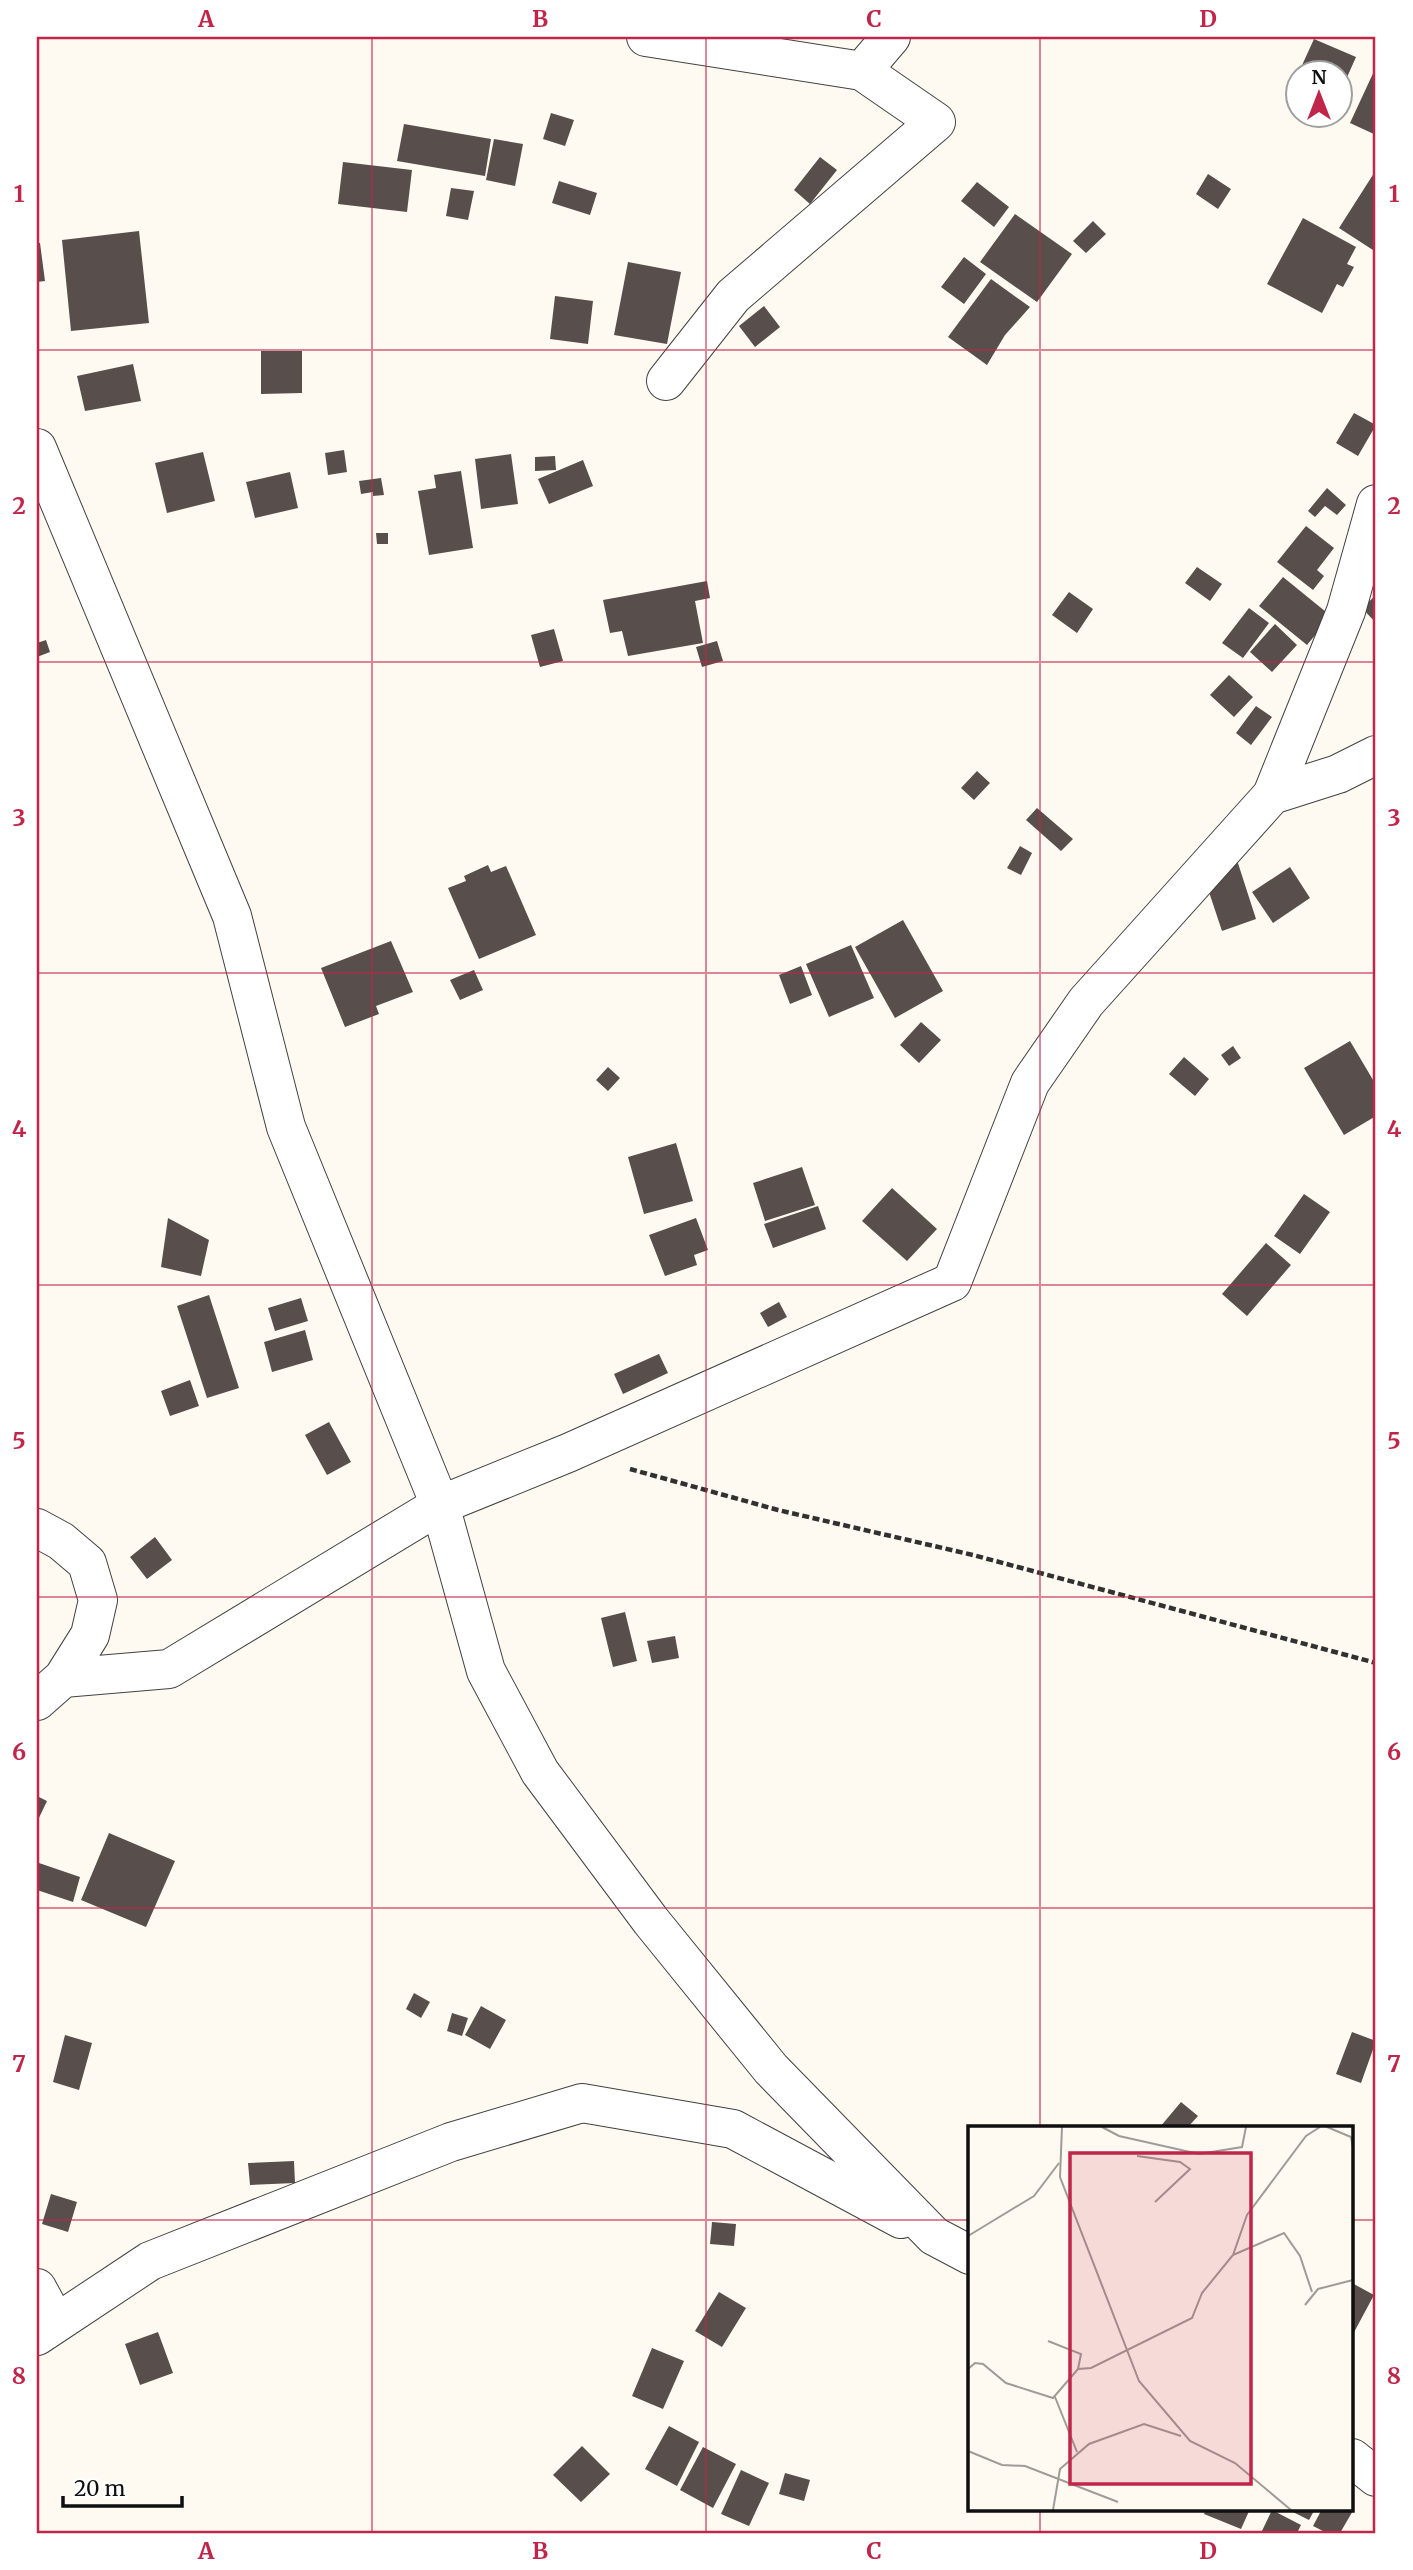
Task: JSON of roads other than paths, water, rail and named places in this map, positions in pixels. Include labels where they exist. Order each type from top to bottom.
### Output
[{"type":"street","points":[[646,37],[862,71],[936,122],[733,296],[666,381]]},
{"type":"street","points":[[862,71],[891,37]]},
{"type":"street","points":[[37,448],[232,916],[286,1127],[440,1505],[486,1671],[540,1772],[651,1921],[771,2068],[934,2236]]},
{"type":"street","points":[[50,1690],[169,1669],[440,1505],[569,1453],[951,1282],[1030,1083],[1086,1002],[1272,795],[1346,611],[1376,504]]},
{"type":"street","points":[[1272,795],[1338,774],[1376,754]]},
{"type":"street","points":[[37,1528],[61,1541],[87,1563],[98,1600],[90,1635],[50,1690]]},
{"type":"street","points":[[37,2288],[47,2330],[149,2261],[451,2142],[582,2103],[733,2129],[968,2254]]},
{"type":"street","points":[[1354,2460],[1376,2477]]}]
